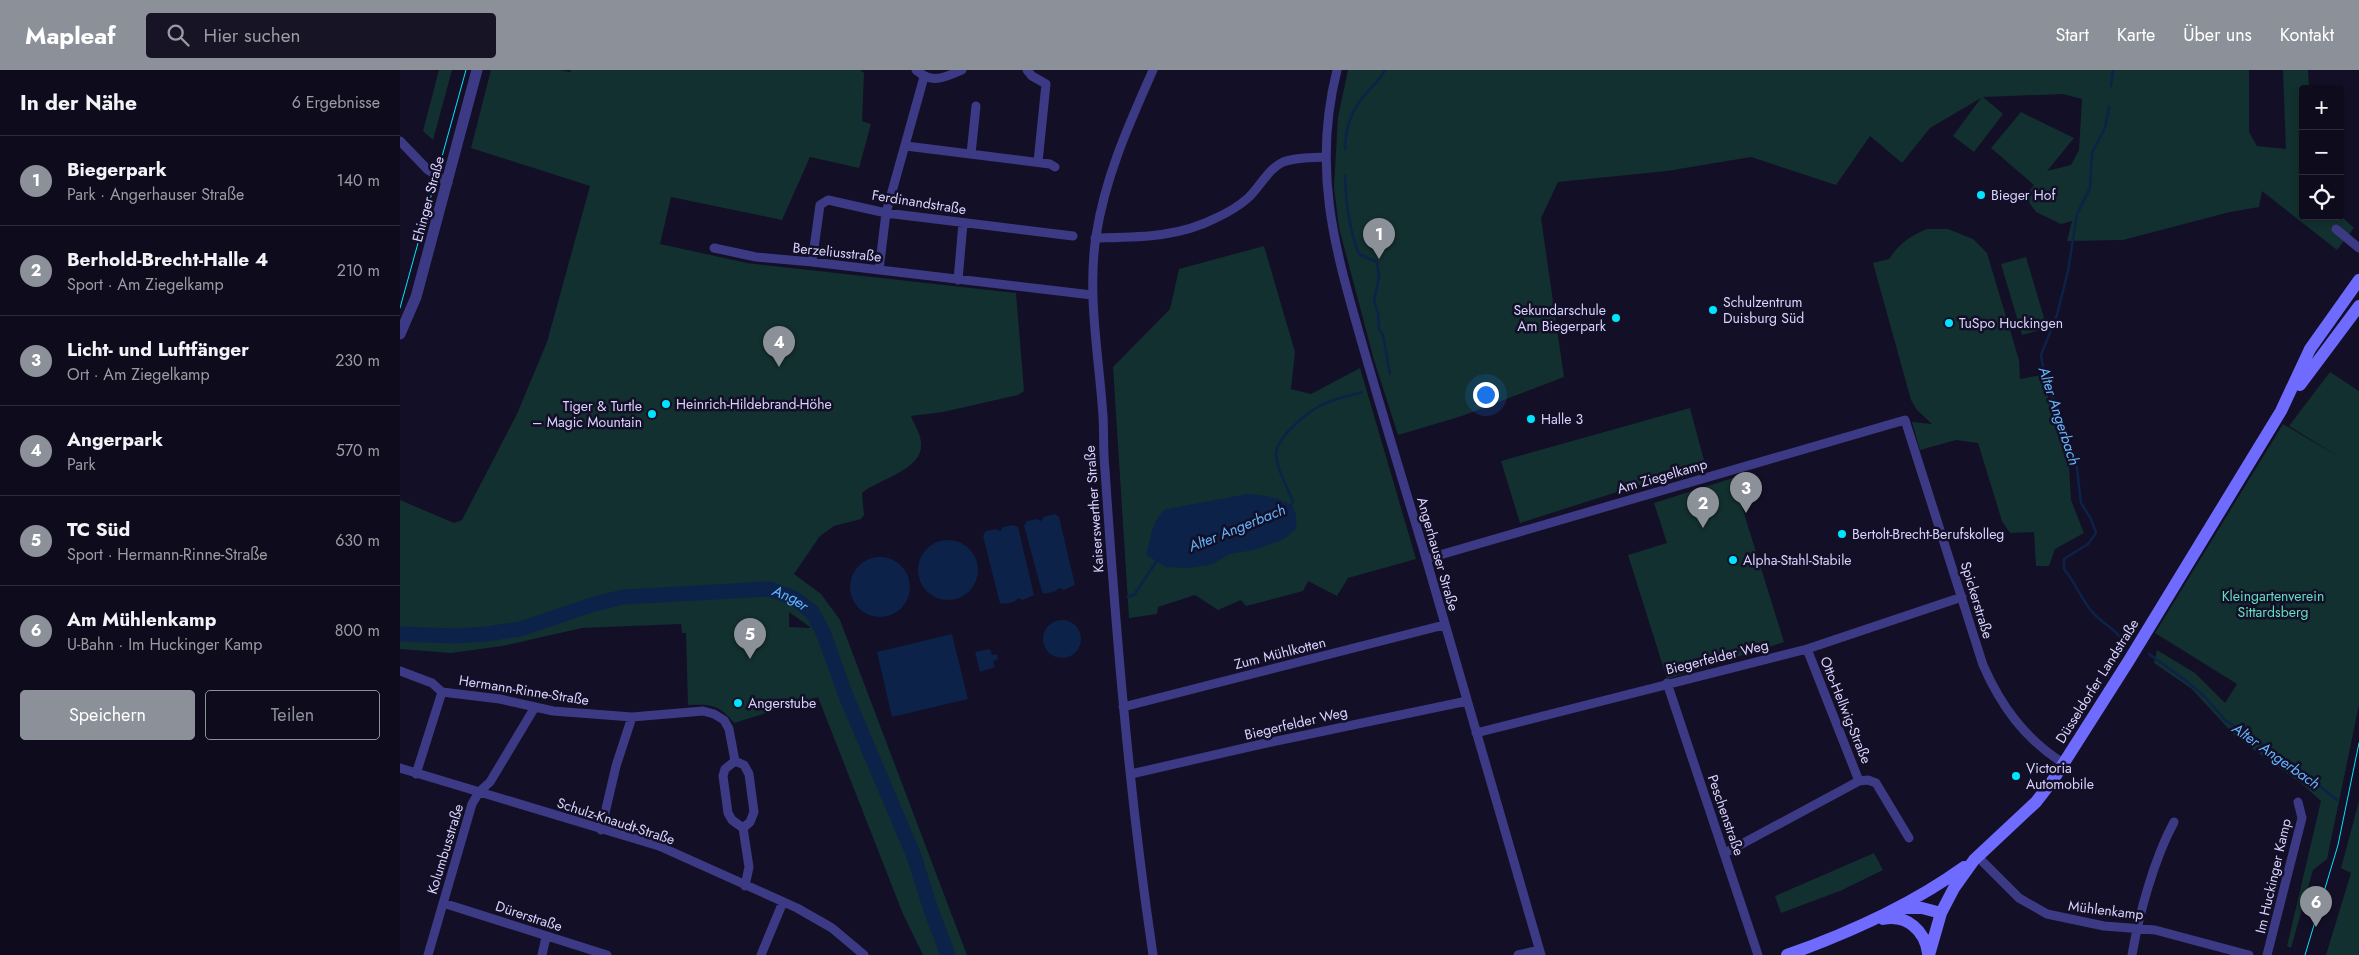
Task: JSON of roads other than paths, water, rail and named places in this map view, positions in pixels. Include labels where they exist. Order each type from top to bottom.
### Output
[{"type":"main road","name":"Düsseldorfer Landstraße","points":[[2281,411],[2310,349],[2359,280]]},
{"type":"main road","name":"Düsseldorfer Landstraße","points":[[1929,955],[1941,913],[1954,888],[1976,858],[2036,802],[2063,764],[2128,662],[2281,411],[2359,306]]},
{"type":"main road","points":[[1786,955],[1869,922],[1896,909],[1933,888],[1976,858]]},
{"type":"main road","points":[[1896,909],[1922,908],[1941,913]]},
{"type":"main road","points":[[1869,922],[1897,917],[1906,921],[1924,937],[1929,955]]},
{"type":"street","name":"Ehinger Straße","points":[[400,334],[416,297],[448,184],[477,70]]},
{"type":"street","points":[[916,70],[924,77],[942,79],[962,70]]},
{"type":"street","points":[[1027,70],[1032,76],[1046,84],[1038,162]]},
{"type":"street","name":"Kaiserswerther Straße","points":[[1153,70],[1118,150],[1104,195],[1095,238],[1092,295],[1103,417],[1105,471],[1123,707],[1153,955]]},
{"type":"street","name":"Angerhauser Straße","points":[[1337,70],[1330,99],[1325,157],[1328,206],[1342,275],[1540,953]]},
{"type":"street","points":[[879,270],[886,213],[924,77]]},
{"type":"street","points":[[971,154],[976,106]]},
{"type":"street","points":[[400,141],[428,170],[448,184]]},
{"type":"street","points":[[906,146],[1038,162],[1050,164],[1055,168]]},
{"type":"street","points":[[1095,238],[1153,237],[1171,234],[1196,226],[1215,218],[1241,203],[1249,197],[1270,172],[1282,163],[1301,158],[1325,157]]},
{"type":"street","name":"Ferdinandstraße","points":[[812,262],[820,205],[828,200],[886,213],[1073,236]]},
{"type":"street","points":[[958,280],[963,223]]},
{"type":"street","points":[[2336,229],[2359,248]]},
{"type":"street","name":"Berzeliusstraße","points":[[714,248],[756,257],[1092,295]]},
{"type":"street","name":"Am Ziegelkamp","points":[[1426,559],[1905,420]]},
{"type":"street","name":"Spickerstraße","points":[[1905,420],[1983,665],[1994,690],[2006,710],[2036,742],[2063,764]]},
{"type":"street","name":"Biegerfelder Weg","points":[[1476,733],[1807,649],[1962,597]]},
{"type":"street","name":"Zum Mühlkotten","points":[[1123,707],[1444,625]]},
{"type":"street","name":"Otto-Hellwig-Straße","points":[[1807,649],[1859,781]]},
{"type":"street","name":"Hermann-Rinne-Straße","points":[[400,671],[432,683],[442,692],[500,699],[553,711],[632,717],[703,711],[714,714],[724,720],[729,729],[735,761],[744,765],[749,774],[754,812],[750,822],[743,828]]},
{"type":"street","name":"Peschenstraße","points":[[1667,683],[1758,955]]},
{"type":"street","points":[[416,774],[442,692]]},
{"type":"street","name":"Biegerfelder Weg","points":[[1131,774],[1262,744],[1467,701]]},
{"type":"street","name":"Kolumbusstraße","points":[[428,955],[472,804],[479,792],[490,782],[535,707]]},
{"type":"street","points":[[601,830],[616,766],[632,717]]},
{"type":"street","points":[[735,761],[725,769],[723,776],[728,813],[732,820],[743,828],[749,867],[745,886]]},
{"type":"street","name":"Schulz-Knaudt-Straße","points":[[400,768],[659,846],[783,902],[832,928],[864,955]]},
{"type":"street","name":"Otto-Hellwig-Straße","points":[[1725,854],[1859,781],[1868,780],[1876,783],[1909,838]]},
{"type":"street","name":"Im Huckinger Kamp","points":[[2267,955],[2302,818],[2298,802]]},
{"type":"street","points":[[2132,955],[2136,929],[2165,839],[2174,822]]},
{"type":"street","name":"Mühlenkamp","points":[[1976,858],[2019,898],[2038,910],[2076,922],[2155,930],[2249,955]]},
{"type":"street","points":[[762,955],[783,902]]},
{"type":"street","name":"Dürerstraße","points":[[442,903],[607,955]]},
{"type":"street","points":[[542,955],[546,937]]},
{"type":"street","points":[[1518,955],[1540,953]]},
{"type":"water","points":[[1248,494],[1274,498],[1288,503],[1295,512],[1296,529],[1284,539],[1254,550],[1230,554],[1210,565],[1188,568],[1166,567],[1146,555],[1155,523],[1166,509]]},
{"type":"water","points":[[1055,514],[1059,517],[1075,585],[1064,590],[1059,588],[1056,591],[1044,594],[1024,526],[1027,521],[1037,519],[1041,521],[1044,517]]},
{"type":"water","points":[[1013,525],[1018,527],[1034,595],[1023,600],[1018,598],[1007,604],[1002,604],[1000,603],[983,536],[986,531],[996,529],[1000,531],[1003,527]]},
{"type":"water","points":[[948,540],[965,545],[973,553],[978,570],[973,587],[965,595],[948,600],[931,595],[923,587],[918,570],[923,553],[931,545]]},
{"type":"water","points":[[880,557],[897,562],[905,570],[910,587],[905,604],[897,612],[880,617],[863,612],[855,604],[850,587],[855,570],[863,562]]},
{"type":"water","points":[[1062,620],[1075,626],[1081,639],[1075,652],[1062,658],[1049,652],[1043,639],[1049,626]]},
{"type":"water","points":[[952,634],[968,699],[892,717],[877,652]]},
{"type":"water","points":[[990,649],[992,655],[997,654],[998,659],[993,661],[995,667],[980,672],[975,652]]},
{"type":"waterway","name":"Alter Angerbach","points":[[1345,149],[1346,135],[1355,109],[1385,70]]},
{"type":"waterway","name":"Alter Angerbach","points":[[2111,86],[2113,70]]},
{"type":"waterway","name":"Alter Angerbach","points":[[2109,107],[2105,128],[2092,153],[2090,188],[2077,214],[2068,271],[2057,315],[2041,355],[2044,375],[2076,460],[2081,503],[2091,519],[2096,533],[2088,544],[2064,559],[2064,569],[2090,610],[2119,636]]},
{"type":"waterway","name":"Alter Angerbach","points":[[1345,176],[1349,216],[1359,254],[1377,262],[1379,276],[1374,302],[1378,313],[1379,329],[1383,335],[1390,374]]},
{"type":"waterway","name":"Alter Angerbach","points":[[1289,508],[1293,502],[1280,473],[1276,455],[1281,441],[1300,420],[1321,405],[1362,392]]},
{"type":"waterway","name":"Alter Angerbach","points":[[1127,597],[1134,595],[1158,559]]},
{"type":"waterway","name":"Anger","points":[[400,634],[456,636],[520,629],[591,605],[623,597],[770,589],[794,598],[812,612],[823,632],[846,696],[914,856],[948,955]]},
{"type":"waterway","name":"Alter Angerbach","points":[[2149,654],[2189,683],[2205,697],[2225,720],[2292,764],[2337,800]]},
{"type":"tram line","points":[[400,308],[466,70]]},
{"type":"tram line","points":[[2305,955],[2338,845],[2359,743]]},
{"type":"place","name":"Bieger Hof","points":[[1981,195]]},
{"type":"place","name":"Biegerpark","points":[[1379,259]]},
{"type":"place","name":"Schulzentrum Duisburg Süd","points":[[1713,310]]},
{"type":"place","name":"Sekundarschule Am Biegerpark","points":[[1616,318]]},
{"type":"place","name":"TuSpo Huckingen","points":[[1949,323]]},
{"type":"place","name":"Angerpark","points":[[779,367]]},
{"type":"place","name":"Heinrich-Hildebrand-Höhe","points":[[666,404]]},
{"type":"place","name":"Tiger & Turtle – Magic Mountain","points":[[652,414]]},
{"type":"place","name":"Halle 3","points":[[1531,419]]},
{"type":"place","name":"Licht- und Luftfänger","points":[[1746,513]]},
{"type":"place","name":"Berhold-Brecht-Halle 4","points":[[1703,528]]},
{"type":"place","name":"Bertolt-Brecht-Berufskolleg","points":[[1842,534]]},
{"type":"place","name":"Alpha-Stahl-Stabile","points":[[1733,560]]},
{"type":"place","name":"TC Süd","points":[[750,659]]},
{"type":"place","name":"Angerstube","points":[[738,703]]},
{"type":"place","name":"Victoria Automobile","points":[[2016,776]]},
{"type":"place","name":"Am Mühlenkamp","points":[[2316,927]]},
{"type":"park label","name":"Kleingartenverein Sittardsberg","points":[[2273,604]]}]
